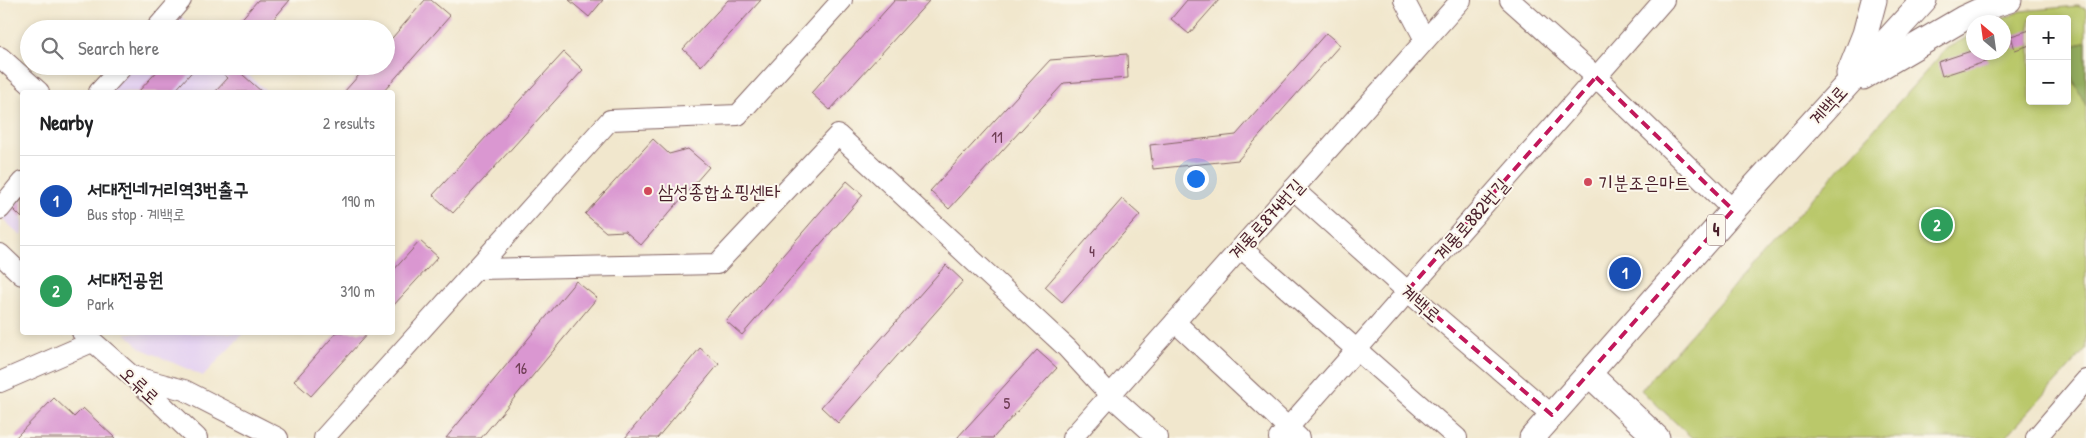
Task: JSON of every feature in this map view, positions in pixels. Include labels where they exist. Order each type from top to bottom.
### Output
[{"type":"main road","points":[[1843,88],[1865,34],[1874,0]]},
{"type":"main road","name":"계백로","points":[[1532,438],[1733,210],[1924,0]]},
{"type":"main road","points":[[1843,88],[1964,18],[2009,0]]},
{"type":"main road","points":[[1589,374],[1657,438]]},
{"type":"street","points":[[164,20],[181,0]]},
{"type":"street","points":[[324,438],[610,120],[738,115],[842,0]]},
{"type":"street","points":[[1404,0],[1425,40]]},
{"type":"street","name":"계룡로874번길","points":[[1072,438],[1460,0]]},
{"type":"street","points":[[1510,0],[1596,77],[1733,210]]},
{"type":"street","name":"계룡로882번길","points":[[1288,435],[1356,350],[1664,0]]},
{"type":"street","points":[[0,57],[20,75]]},
{"type":"street","points":[[20,75],[37,90]]},
{"type":"street","points":[[101,90],[115,75]]},
{"type":"street","points":[[477,269],[717,264],[838,135],[1067,348],[1110,395],[1158,438]]},
{"type":"street","points":[[0,209],[20,184]]},
{"type":"street","name":"계백로","points":[[1293,189],[1407,292],[1552,415]]},
{"type":"street","points":[[1240,248],[1457,438]]},
{"type":"street","points":[[0,254],[20,274]]},
{"type":"street","points":[[1175,322],[1288,435]]},
{"type":"street","points":[[0,382],[87,337]]},
{"type":"street","name":"오류로","points":[[87,337],[132,376],[197,438]]},
{"type":"street","points":[[132,376],[184,390],[278,438]]},
{"type":"street","points":[[2036,438],[2086,381]]},
{"type":"highlighted area","points":[[1596,77],[1733,210],[1552,415],[1407,291]]},
{"type":"shaded area","points":[[176,12],[185,20],[169,20]]},
{"type":"shaded area","points":[[122,75],[248,75],[266,90],[110,90]]},
{"type":"shaded area","points":[[20,196],[20,235],[2,218]]},
{"type":"shaded area","points":[[127,335],[242,335],[203,376],[142,349]]},
{"type":"green space","points":[[2077,6],[2086,9],[2086,349],[2005,438],[1692,438],[1641,390],[1947,48],[1966,38],[1966,60],[2011,60],[2011,15],[2021,11]]},
{"type":"green space","points":[[2086,41],[2086,106],[2071,75],[2071,47]]},
{"type":"building","points":[[258,0],[290,0],[273,20],[241,20]]},
{"type":"building","points":[[425,0],[431,0],[450,16],[385,90],[346,90],[359,75],[395,75],[395,35]]},
{"type":"building","points":[[569,0],[603,0],[589,17]]},
{"type":"building","points":[[728,0],[761,0],[701,66],[683,49]]},
{"type":"building","points":[[895,0],[929,1],[830,110],[811,93]]},
{"type":"building","points":[[1187,0],[1219,0],[1189,34],[1171,19]]},
{"type":"building","points":[[2026,31],[2026,46],[2015,50],[2011,36]]},
{"type":"building","points":[[1326,33],[1340,45],[1238,160],[1153,169],[1150,145],[1236,135]]},
{"type":"building","points":[[564,52],[583,70],[453,213],[433,195]]},
{"type":"building","points":[[1966,53],[1966,60],[1988,61],[1942,76],[1938,62]]},
{"type":"building","points":[[1127,54],[1128,78],[1064,83],[949,209],[930,191],[1050,60]]},
{"type":"building","points":[[154,75],[189,75],[176,90],[140,90]]},
{"type":"building","points":[[225,75],[243,75],[260,90],[217,90],[228,78]]},
{"type":"building","name":"삼성종합쇼핑센타","points":[[653,139],[669,154],[688,149],[709,167],[641,245],[625,231],[606,232],[585,214]]},
{"type":"building","points":[[847,181],[863,195],[742,335],[726,321]]},
{"type":"building","points":[[1122,199],[1140,215],[1062,302],[1045,287]]},
{"type":"building","points":[[20,201],[20,216],[13,209]]},
{"type":"building","points":[[420,241],[438,257],[395,304],[395,269]]},
{"type":"building","points":[[946,265],[963,281],[838,423],[821,407]]},
{"type":"building","points":[[576,281],[597,298],[481,438],[446,438]]},
{"type":"building","points":[[334,335],[366,335],[311,396],[294,381]]},
{"type":"building","points":[[700,348],[719,364],[657,438],[625,438]]},
{"type":"building","points":[[1037,350],[1057,368],[993,438],[957,438]]},
{"type":"building","points":[[54,398],[74,417],[83,408],[115,438],[15,438]]},
{"type":"place","name":"기분조은마트","points":[[1588,182]]},
{"type":"place","name":"삼성종합쇼핑센타","points":[[648,191]]},
{"type":"place","name":"서대전공원","points":[[1937,225]]},
{"type":"place","name":"서대전네거리역3번출구","points":[[1625,273]]}]
